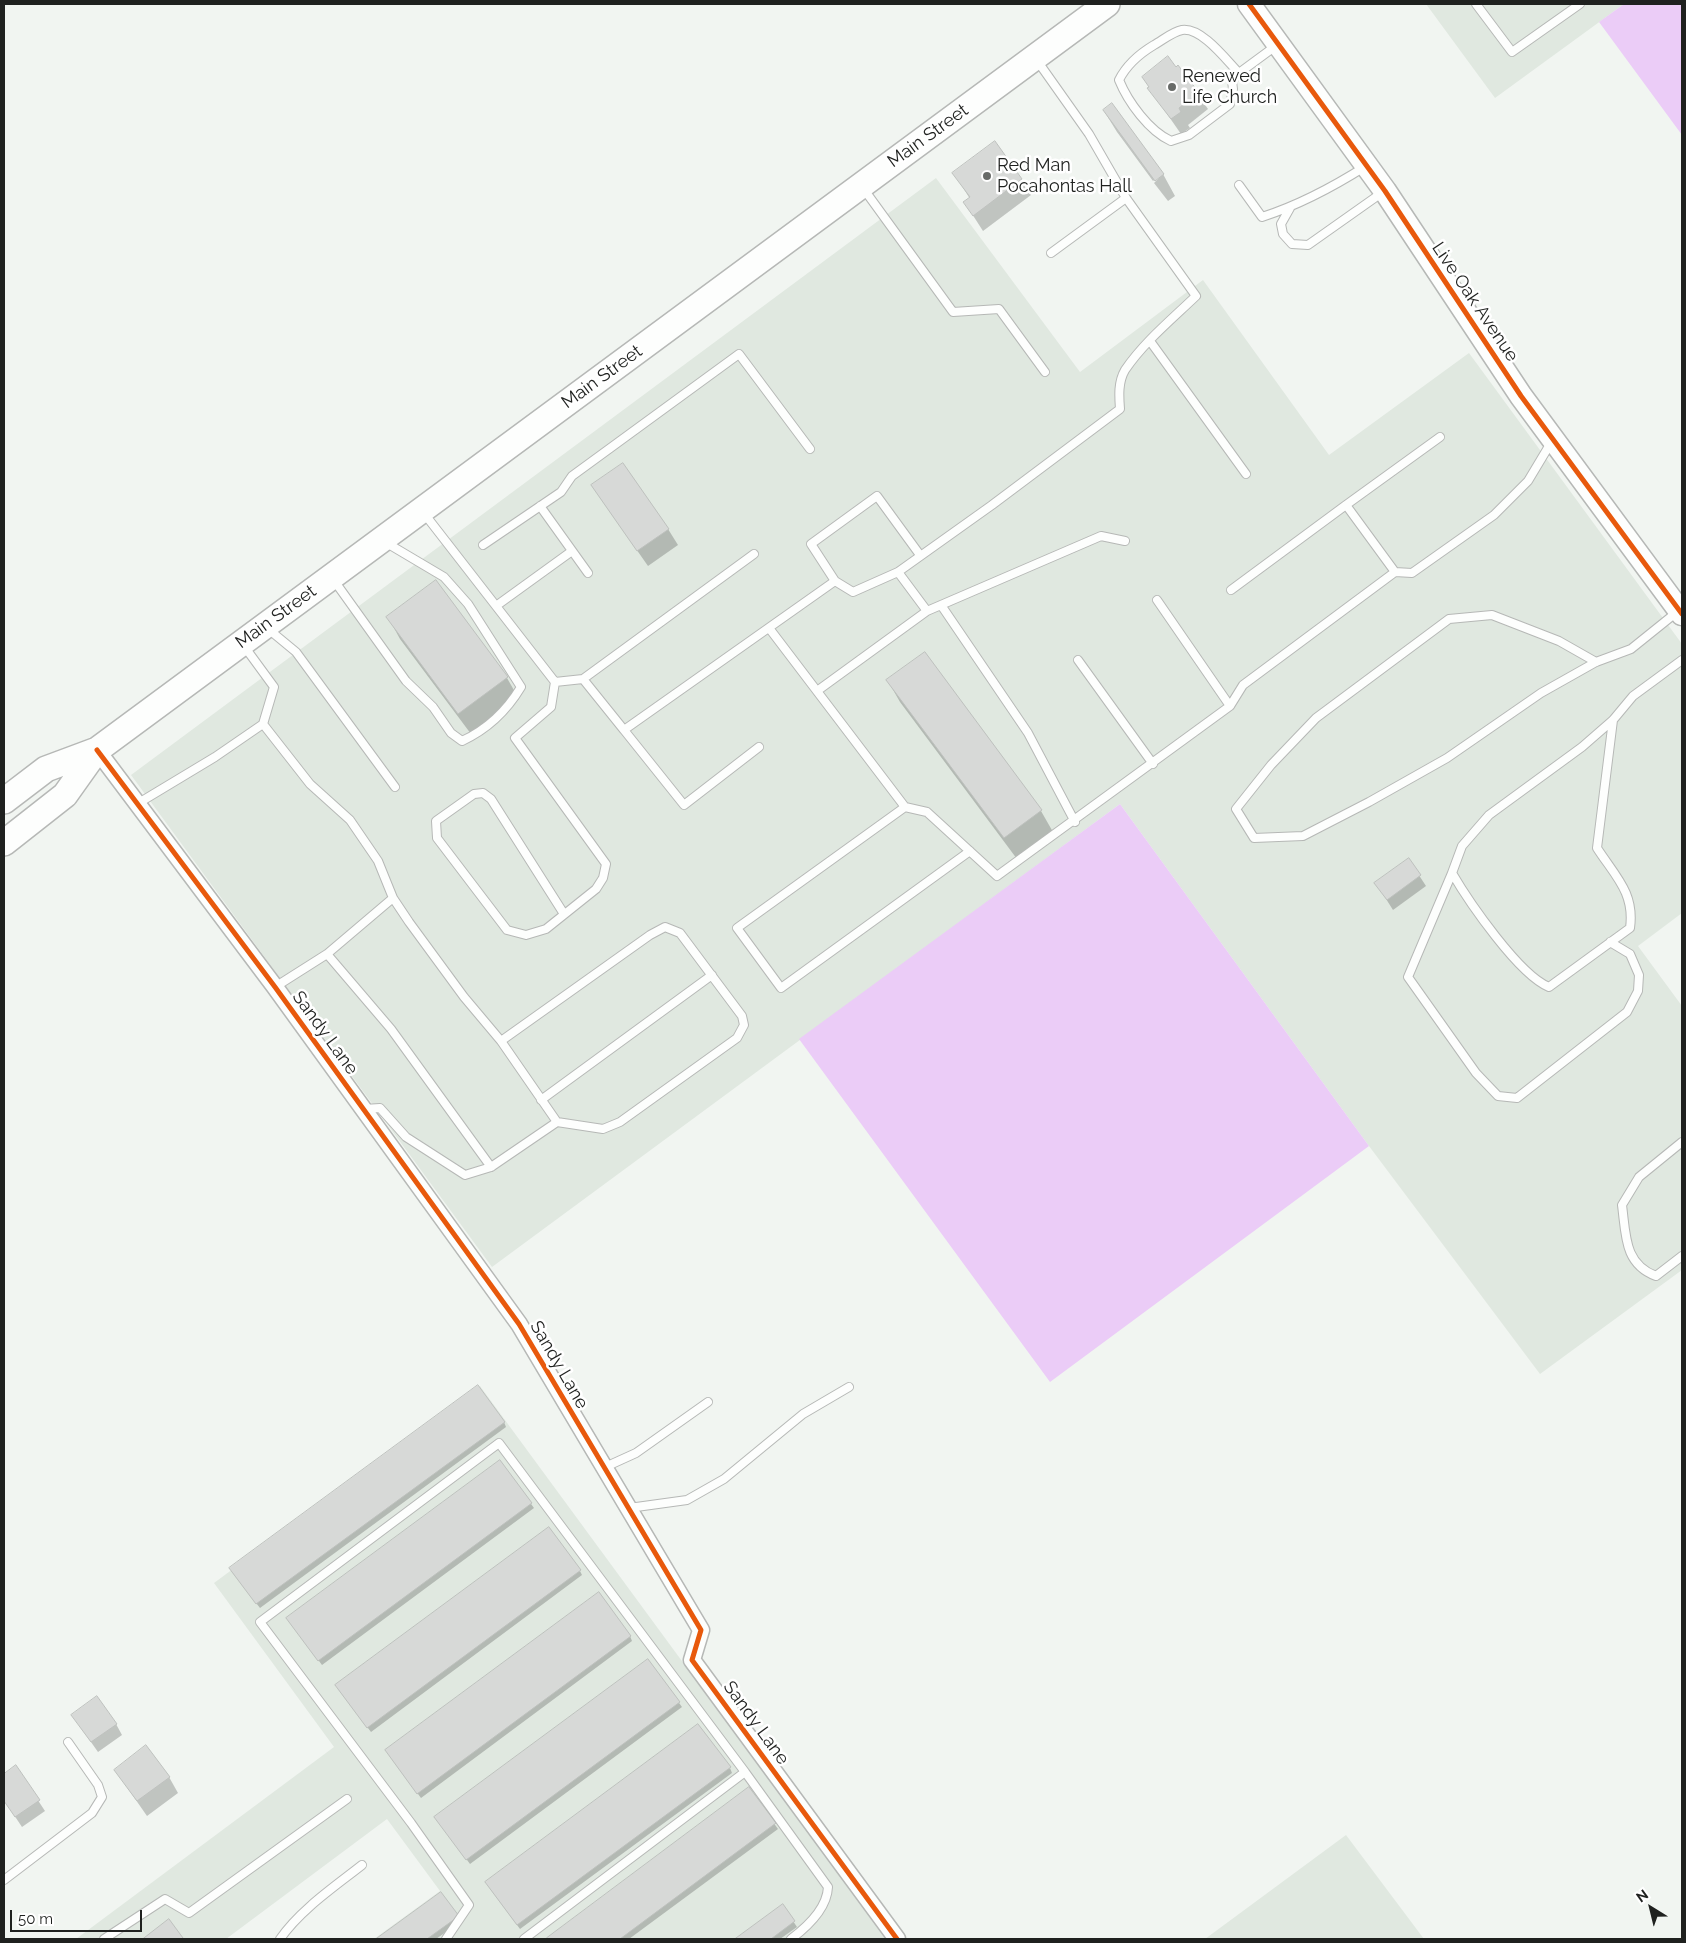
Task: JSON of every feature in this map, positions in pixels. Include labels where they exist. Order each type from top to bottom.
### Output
[{"type":"main road","name":"Main Street","points":[[4,801],[46,769],[97,750],[1107,4]]},
{"type":"main road","name":"Main Street","points":[[4,843],[65,795],[97,750]]},
{"type":"street","name":"Live Oak Avenue","points":[[1249,4],[1385,191],[1521,396],[1681,612]]},
{"type":"street","name":"Sandy Lane","points":[[97,750],[275,987],[519,1324],[701,1630],[692,1660],[897,1939]]},
{"type":"lane","points":[[1478,4],[1512,52],[1580,4]]},
{"type":"lane","points":[[1240,73],[1214,45],[1195,33],[1184,30],[1175,32],[1143,51],[1125,68],[1120,80],[1125,94],[1160,136],[1171,141],[1190,135],[1230,104],[1233,89],[1232,81],[1278,44]]},
{"type":"lane","points":[[920,555],[877,496],[811,544],[835,581],[853,592],[898,572],[992,505],[1120,408],[1118,392],[1125,371],[1150,341],[1196,296],[1126,198],[1090,134],[1035,57]]},
{"type":"lane","points":[[1239,185],[1262,217],[1290,208],[1333,187],[1366,166]]},
{"type":"lane","points":[[861,186],[953,312],[999,309],[1045,372]]},
{"type":"lane","points":[[1290,208],[1280,224],[1283,234],[1292,244],[1308,245],[1385,191]]},
{"type":"lane","points":[[1051,253],[1126,198]]},
{"type":"lane","points":[[1150,341],[1246,474]]},
{"type":"lane","points":[[483,545],[561,492],[572,476],[739,354],[810,449]]},
{"type":"lane","points":[[1231,590],[1440,437]]},
{"type":"lane","points":[[769,628],[905,807],[927,812],[997,876],[1074,822],[1230,706],[1243,685],[1395,572],[1412,574],[1494,516],[1528,481],[1553,439]]},
{"type":"lane","points":[[1346,505],[1395,572]]},
{"type":"lane","points":[[540,506],[588,573]]},
{"type":"lane","points":[[422,510],[554,682],[552,708],[515,738],[606,864],[603,878],[596,889],[546,929],[526,935],[507,930],[437,838],[436,821],[474,794],[483,793],[491,798],[564,914]]},
{"type":"lane","points":[[817,691],[927,611],[1101,536],[1125,541]]},
{"type":"lane","points":[[331,576],[406,681],[433,707],[451,733],[462,741],[482,732],[509,707],[521,687],[472,611],[444,576],[381,540]]},
{"type":"lane","points":[[496,606],[572,551]]},
{"type":"lane","points":[[554,682],[584,680],[754,554]]},
{"type":"lane","points":[[898,572],[927,611]]},
{"type":"lane","points":[[624,730],[835,581]]},
{"type":"lane","points":[[1157,600],[1230,706]]},
{"type":"lane","points":[[941,605],[1028,733],[1074,822]]},
{"type":"lane","points":[[1596,662],[1559,641],[1492,614],[1448,619],[1316,718],[1271,765],[1236,809],[1254,838],[1303,836],[1447,758],[1542,693],[1596,662],[1632,649],[1681,612]]},
{"type":"lane","points":[[264,626],[296,652],[395,787]]},
{"type":"lane","points":[[137,804],[215,757],[263,724],[274,687],[242,642]]},
{"type":"lane","points":[[1078,660],[1153,764]]},
{"type":"lane","points":[[1610,942],[1630,954],[1639,975],[1638,991],[1627,1012],[1517,1098],[1498,1096],[1476,1072],[1408,977],[1462,846],[1489,815],[1582,747],[1613,720],[1633,696],[1682,660]]},
{"type":"lane","points":[[584,680],[684,805],[759,747]]},
{"type":"lane","points":[[1452,873],[1468,901],[1520,965],[1538,982],[1549,986],[1630,928],[1632,910],[1627,893],[1597,848],[1606,792],[1613,720]]},
{"type":"lane","points":[[263,724],[310,784],[350,820],[378,861],[393,898],[464,997],[501,1041],[557,1122]]},
{"type":"lane","points":[[905,807],[737,928],[780,988],[970,851]]},
{"type":"lane","points":[[275,987],[327,954],[393,898]]},
{"type":"lane","points":[[364,1109],[380,1108],[406,1137],[464,1175],[491,1167],[557,1122],[603,1129],[620,1122],[737,1038],[744,1025],[742,1016],[680,933],[666,927],[650,935],[501,1041]]},
{"type":"lane","points":[[327,954],[391,1029],[491,1167]]},
{"type":"lane","points":[[541,1100],[712,975]]},
{"type":"lane","points":[[1682,1142],[1639,1177],[1622,1205],[1630,1256],[1644,1272],[1656,1276],[1682,1256]]},
{"type":"lane","points":[[627,1508],[687,1500],[724,1479],[803,1414],[849,1387]]},
{"type":"lane","points":[[603,1468],[636,1453],[708,1402]]},
{"type":"lane","points":[[446,1939],[469,1905],[411,1823],[260,1622],[499,1443],[745,1772],[828,1887],[828,1894],[817,1915],[790,1939]]},
{"type":"lane","points":[[4,1880],[92,1813],[102,1797],[98,1786],[68,1742]]},
{"type":"lane","points":[[524,1939],[745,1772]]},
{"type":"lane","points":[[104,1939],[165,1899],[189,1913],[347,1799]]},
{"type":"lane","points":[[280,1939],[286,1930],[329,1891],[362,1865]]},
{"type":"shaded area","points":[[1426,4],[1624,4],[1495,98]]},
{"type":"shaded area","points":[[1624,4],[1682,4],[1682,135],[1599,22]]},
{"type":"shaded area","points":[[936,178],[1080,372],[1203,280],[1329,455],[1469,353],[1682,644],[1682,913],[1638,946],[1682,1006],[1682,1270],[1540,1374],[1369,1146],[1120,804],[492,1267],[131,775]]},
{"type":"shaded area","points":[[1120,804],[1369,1146],[1050,1382],[799,1039]]},
{"type":"shaded area","points":[[480,1386],[886,1939],[374,1939],[440,1891],[387,1819],[226,1939],[76,1939],[334,1747],[214,1583]]},
{"type":"shaded area","points":[[1346,1835],[1424,1939],[1205,1939]]},
{"type":"building","name":"Renewed Life Church","points":[[1168,56],[1176,67],[1178,65],[1199,93],[1179,108],[1181,112],[1171,119],[1147,88],[1149,87],[1142,77]]},
{"type":"building","points":[[1112,103],[1164,174],[1155,181],[1103,110]]},
{"type":"building","name":"Red Man Pocahontas Hall","points":[[995,141],[1022,179],[973,216],[963,202],[970,197],[952,173]]},
{"type":"building","points":[[623,463],[669,529],[637,551],[591,485]]},
{"type":"building","points":[[436,580],[508,677],[458,714],[386,617]]},
{"type":"building","points":[[925,652],[1042,810],[1004,838],[886,680]]},
{"type":"building","points":[[1409,858],[1421,875],[1387,900],[1374,883]]},
{"type":"building","points":[[478,1385],[505,1422],[256,1604],[229,1568]]},
{"type":"building","points":[[500,1460],[532,1503],[318,1661],[286,1618]]},
{"type":"building","points":[[549,1527],[581,1570],[367,1728],[335,1685]]},
{"type":"building","points":[[599,1592],[631,1636],[417,1794],[385,1750]]},
{"type":"building","points":[[648,1659],[680,1702],[466,1860],[434,1817]]},
{"type":"building","points":[[97,1696],[117,1724],[91,1742],[71,1715]]},
{"type":"building","points":[[698,1724],[731,1767],[517,1925],[485,1882]]},
{"type":"building","points":[[146,1745],[170,1777],[137,1801],[114,1770]]},
{"type":"building","points":[[16,1765],[40,1800],[15,1817],[4,1801],[4,1774]]},
{"type":"building","points":[[749,1787],[776,1823],[620,1939],[547,1938]]},
{"type":"building","points":[[441,1892],[459,1916],[427,1939],[376,1939]]},
{"type":"building","points":[[783,1904],[795,1921],[771,1939],[735,1939]]},
{"type":"building","points":[[169,1919],[182,1939],[143,1939]]},
{"type":"cycle path","points":[[1249,4],[1385,191],[1521,396],[1682,614]]},
{"type":"cycle path","points":[[97,750],[275,987],[519,1324],[701,1630],[692,1660],[897,1939]]},
{"type":"place","name":"Renewed Life Church","points":[[1172,87]]},
{"type":"place","name":"Red Man Pocahontas Hall","points":[[987,176]]}]
